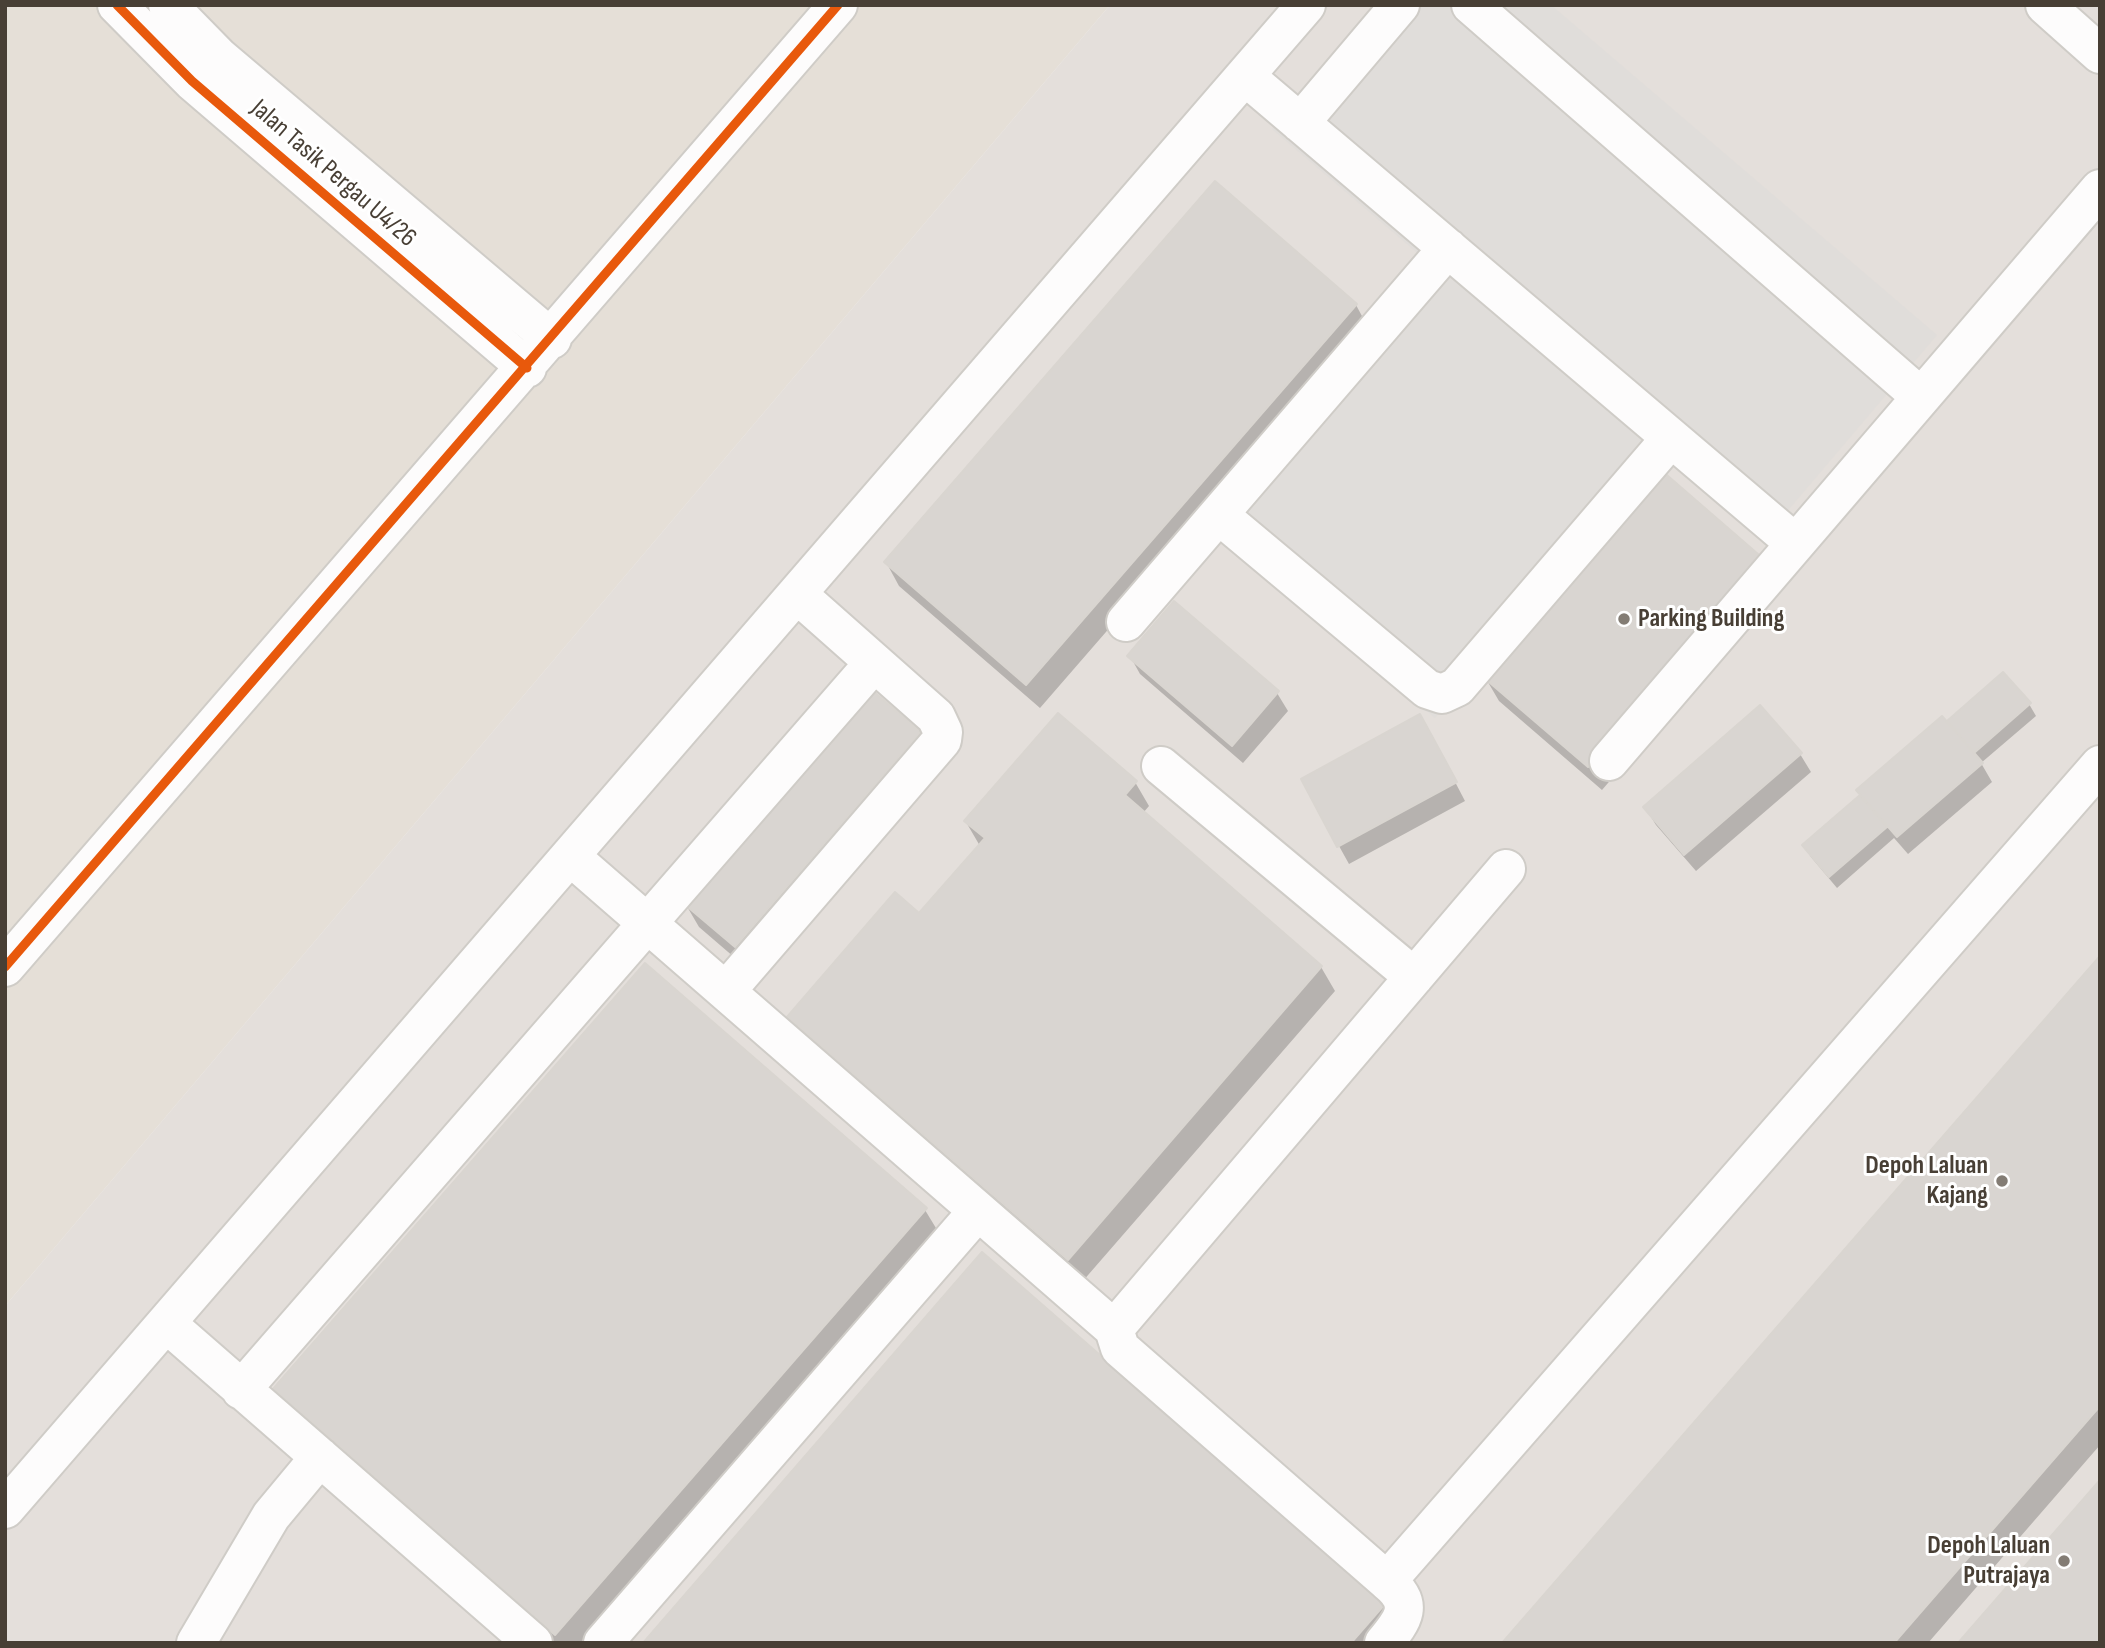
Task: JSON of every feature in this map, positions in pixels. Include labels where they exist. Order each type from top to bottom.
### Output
[{"type":"street","name":"Jalan Tasik Pergau U4/26","points":[[117,5],[192,81],[527,368]]},
{"type":"street","name":"Jalan Tasik Pergau U4/26","points":[[168,5],[219,57],[552,339]]},
{"type":"street","points":[[5,967],[527,368],[838,5]]},
{"type":"street","points":[[5,1509],[1306,5]]},
{"type":"street","points":[[1300,123],[1400,5]]},
{"type":"street","points":[[1471,5],[1922,397]]},
{"type":"street","points":[[2045,5],[2100,54]]},
{"type":"street","points":[[1245,76],[1795,543]]},
{"type":"street","points":[[1609,761],[2100,189]]},
{"type":"street","points":[[1126,622],[1448,248]]},
{"type":"street","points":[[1219,515],[1427,689],[1443,694],[1457,687],[1671,438]]},
{"type":"street","points":[[726,991],[942,740],[943,732],[936,717],[797,594]]},
{"type":"street","points":[[242,1390],[874,663]]},
{"type":"street","points":[[1387,1581],[2100,765]]},
{"type":"street","points":[[1161,766],[1414,977]]},
{"type":"street","points":[[570,856],[1114,1329],[1120,1348],[1387,1581],[1404,1601],[1404,1614],[1384,1643]]},
{"type":"street","points":[[1114,1329],[1506,869]]},
{"type":"street","points":[[603,1643],[978,1212]]},
{"type":"street","points":[[166,1323],[533,1643]]},
{"type":"street","points":[[196,1643],[271,1516],[320,1457]]},
{"type":"shaded area","points":[[5,5],[1110,5],[5,1306]]},
{"type":"shaded area","points":[[1110,5],[2100,5],[2100,1643],[5,1643],[5,1306]]},
{"type":"shaded area","points":[[1378,5],[1551,5],[1937,335],[1767,535],[1665,449],[1435,718],[1199,516],[1421,256],[1272,129]]},
{"type":"building","points":[[1215,181],[1357,304],[1026,685],[884,562]]},
{"type":"building","name":"Parking Building","points":[[1661,470],[1766,561],[1588,767],[1483,677]]},
{"type":"building","points":[[1174,601],[1279,691],[1232,746],[1127,656]]},
{"type":"building","points":[[2003,672],[2031,703],[1974,753],[1947,721]]},
{"type":"building","points":[[868,687],[921,732],[735,947],[683,903]]},
{"type":"building","points":[[1760,705],[1802,753],[1684,855],[1643,807]]},
{"type":"building","points":[[1058,713],[1137,781],[1125,795],[1322,966],[1068,1260],[787,1017],[895,892],[919,913],[985,838],[964,821]]},
{"type":"building","points":[[1420,714],[1457,782],[1337,847],[1301,779]]},
{"type":"building","points":[[1942,716],[1983,763],[1897,837],[1856,790]]},
{"type":"building","points":[[1860,795],[1887,827],[1829,877],[1802,845]]},
{"type":"building","name":"Depoh Laluan Kajang","points":[[2100,956],[2100,1406],[1894,1643],[1502,1643]]},
{"type":"building","points":[[645,963],[927,1208],[555,1635],[273,1389]]},
{"type":"building","points":[[982,1252],[1385,1604],[1351,1643],[643,1643]]},
{"type":"building","name":"Depoh Laluan Putrajaya","points":[[2100,1480],[2100,1643],[1958,1643]]},
{"type":"cycle path","points":[[117,5],[192,81],[527,368]]},
{"type":"cycle path","points":[[5,967],[838,5]]},
{"type":"place","name":"Parking Building","points":[[1624,619]]},
{"type":"place","name":"Depoh Laluan Kajang","points":[[2002,1181]]},
{"type":"place","name":"Depoh Laluan Putrajaya","points":[[2064,1561]]}]
